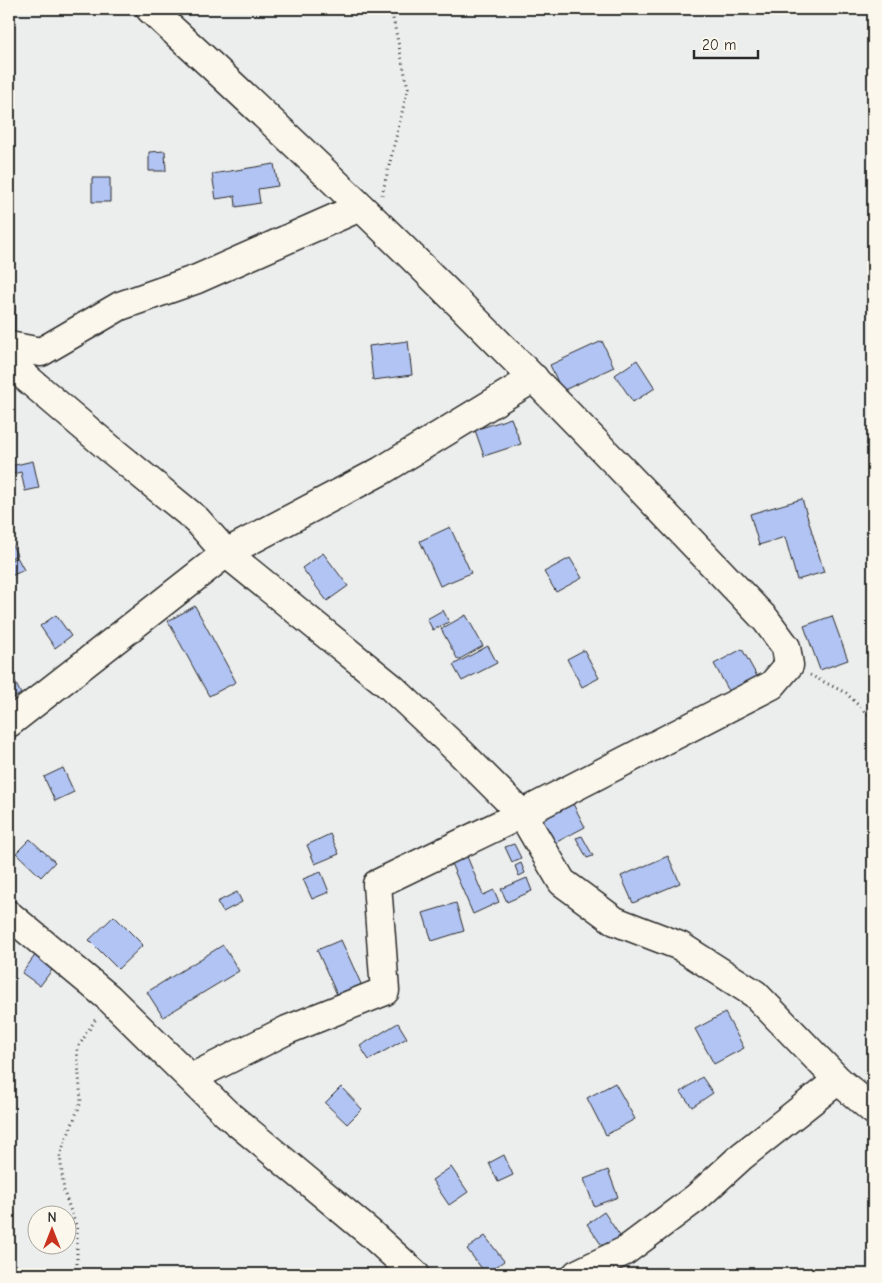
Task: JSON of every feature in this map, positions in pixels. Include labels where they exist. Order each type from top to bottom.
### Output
[{"type":"street","points":[[150,9],[236,88],[534,378],[766,620],[786,647],[789,665],[772,686],[522,814],[377,884],[385,991],[287,1030],[191,1078]]},
{"type":"street","points":[[9,346],[41,352],[120,306],[197,279],[367,214]]},
{"type":"street","points":[[9,363],[197,520],[226,553],[391,687],[522,814],[562,882],[615,921],[680,946],[755,994],[838,1080],[873,1110]]},
{"type":"street","points":[[9,723],[226,553],[381,471],[534,378]]},
{"type":"street","points":[[9,915],[109,998],[226,1113],[370,1232],[414,1274]]},
{"type":"street","points":[[577,1274],[625,1251],[696,1198],[742,1156],[838,1080]]},
{"type":"path","points":[[367,214],[408,88],[392,14],[389,9]]},
{"type":"path","points":[[789,665],[846,693],[873,720]]},
{"type":"path","points":[[77,1274],[77,1228],[64,1192],[60,1154],[81,1102],[77,1049],[109,998]]},
{"type":"building","points":[[165,151],[166,171],[149,171],[149,152]]},
{"type":"building","points":[[274,164],[278,186],[258,189],[260,203],[236,207],[235,196],[216,199],[212,174]]},
{"type":"building","points":[[92,178],[110,178],[110,202],[92,202]]},
{"type":"building","points":[[9,300],[15,300],[15,331],[9,331]]},
{"type":"building","points":[[408,341],[412,375],[373,380],[369,346]]},
{"type":"building","points":[[602,341],[614,367],[562,391],[550,365]]},
{"type":"building","points":[[637,360],[655,388],[633,402],[615,375]]},
{"type":"building","points":[[511,418],[521,444],[484,456],[475,430]]},
{"type":"building","points":[[33,461],[39,488],[25,491],[21,472],[13,474],[11,466]]},
{"type":"building","points":[[802,499],[824,572],[797,580],[785,537],[759,545],[750,514]]},
{"type":"building","points":[[450,527],[471,573],[440,586],[420,541]]},
{"type":"building","points":[[9,538],[17,555],[9,559]]},
{"type":"building","points":[[323,553],[348,586],[327,601],[302,568]]},
{"type":"building","points":[[17,557],[24,570],[9,577],[9,561]]},
{"type":"building","points":[[570,558],[582,578],[556,592],[544,572]]},
{"type":"building","points":[[195,606],[236,682],[209,696],[168,621]]},
{"type":"building","points":[[443,610],[449,622],[433,630],[427,619]]},
{"type":"building","points":[[56,615],[71,636],[55,648],[40,626]]},
{"type":"building","points":[[466,615],[483,646],[458,660],[441,629]]},
{"type":"building","points":[[832,616],[848,660],[820,670],[804,626]]},
{"type":"building","points":[[488,646],[497,663],[462,681],[453,665]]},
{"type":"building","points":[[742,649],[762,685],[734,700],[714,664]]},
{"type":"building","points":[[584,650],[599,678],[582,687],[567,659]]},
{"type":"building","points":[[9,670],[21,694],[9,700]]},
{"type":"building","points":[[63,768],[74,792],[55,801],[44,777]]},
{"type":"building","points":[[572,802],[585,827],[553,844],[540,819]]},
{"type":"building","points":[[330,834],[339,854],[315,864],[307,845]]},
{"type":"building","points":[[582,836],[593,856],[587,858],[576,838]]},
{"type":"building","points":[[30,839],[55,862],[41,877],[16,853]]},
{"type":"building","points":[[514,844],[521,858],[512,862],[505,847]]},
{"type":"building","points":[[466,854],[483,895],[494,890],[499,902],[473,914],[450,861]]},
{"type":"building","points":[[668,856],[680,883],[633,903],[621,876]]},
{"type":"building","points":[[521,863],[525,873],[519,876],[515,866]]},
{"type":"building","points":[[321,872],[329,892],[312,899],[303,879]]},
{"type":"building","points":[[527,878],[532,891],[507,902],[501,889]]},
{"type":"building","points":[[237,892],[242,902],[223,912],[217,902]]},
{"type":"building","points":[[456,903],[464,931],[432,941],[423,913]]},
{"type":"building","points":[[114,916],[143,945],[118,969],[89,940]]},
{"type":"building","points":[[341,940],[362,986],[338,997],[317,950]]},
{"type":"building","points":[[223,945],[239,971],[163,1017],[147,992]]},
{"type":"building","points":[[42,946],[60,959],[40,986],[22,973]]},
{"type":"building","points":[[725,1013],[744,1048],[714,1064],[695,1029]]},
{"type":"building","points":[[398,1023],[407,1038],[369,1060],[360,1046]]},
{"type":"building","points":[[702,1077],[713,1093],[692,1107],[681,1092]]},
{"type":"building","points":[[615,1083],[635,1119],[606,1135],[587,1098]]},
{"type":"building","points":[[341,1087],[362,1109],[347,1124],[325,1103]]},
{"type":"building","points":[[504,1155],[513,1175],[498,1182],[489,1163]]},
{"type":"building","points":[[451,1167],[468,1192],[449,1205],[432,1180]]},
{"type":"building","points":[[608,1170],[618,1197],[594,1206],[584,1179]]},
{"type":"building","points":[[604,1212],[622,1239],[605,1250],[587,1224]]},
{"type":"building","points":[[873,1233],[873,1246],[868,1236]]},
{"type":"building","points":[[485,1236],[504,1261],[486,1274],[467,1249]]}]
